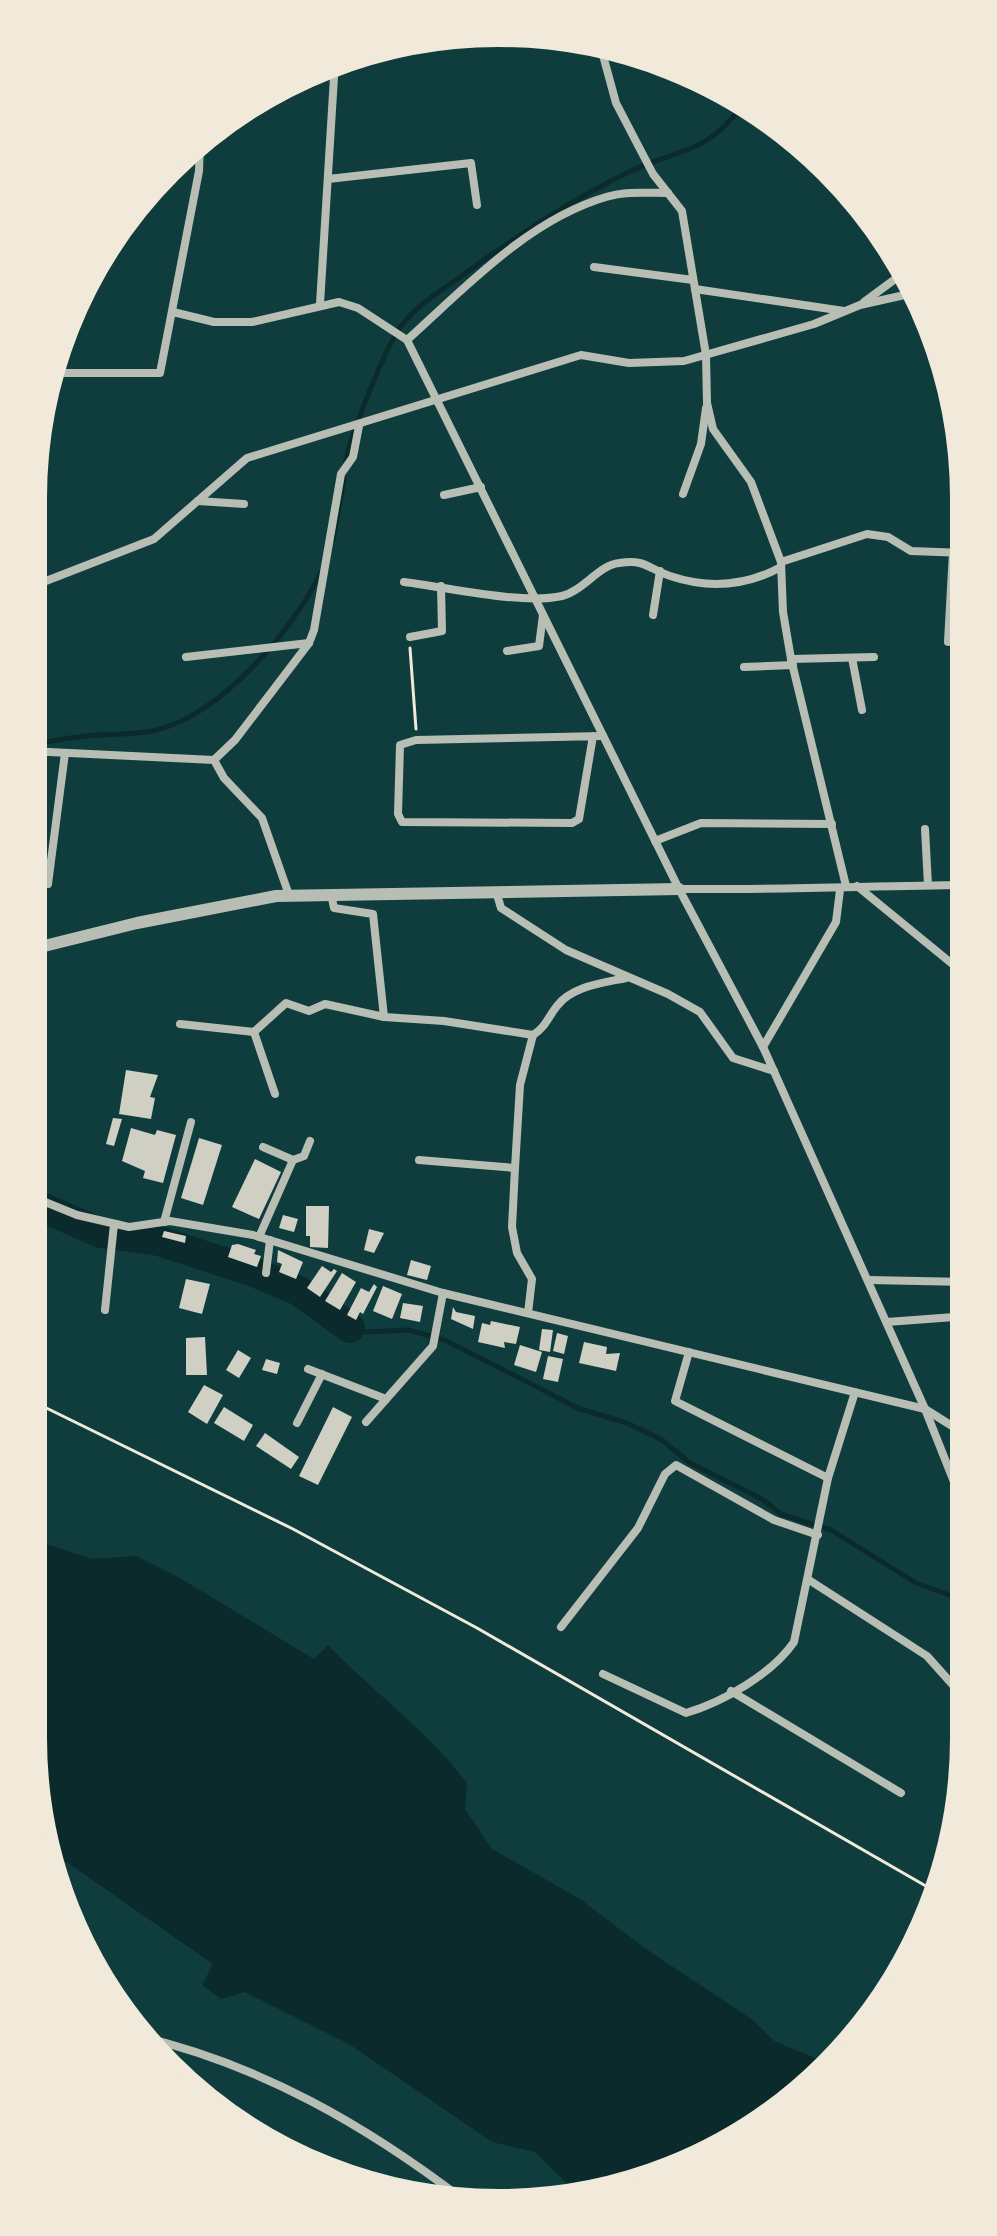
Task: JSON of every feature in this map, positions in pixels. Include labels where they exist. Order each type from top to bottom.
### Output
[{"type":"street","points":[[603,55],[616,103],[653,174],[682,211],[706,355],[707,403],[701,444],[683,494]]},
{"type":"street","points":[[320,304],[334,73]]},
{"type":"street","points":[[60,373],[160,373],[199,171],[200,154]]},
{"type":"street","points":[[328,179],[471,163],[477,205]]},
{"type":"street","points":[[407,340],[510,248],[579,207],[607,196],[668,193]]},
{"type":"street","points":[[594,267],[844,311]]},
{"type":"street","points":[[860,305],[898,277]]},
{"type":"street","points":[[42,583],[154,539],[247,458],[359,426],[581,355],[629,363],[684,361],[735,349],[860,305],[907,295]]},
{"type":"street","points":[[173,312],[214,322],[252,322],[339,302],[358,308],[407,340],[543,613],[598,736],[763,1047],[887,1322],[955,1484]]},
{"type":"street","points":[[707,403],[713,429],[751,482],[781,564],[783,612],[792,662],[832,824],[843,888],[836,922],[763,1047]]},
{"type":"street","points":[[42,752],[214,760],[235,740],[309,643],[314,630],[341,474],[353,457],[359,426]]},
{"type":"street","points":[[444,495],[481,487]]},
{"type":"street","points":[[198,501],[244,504]]},
{"type":"street","points":[[404,582],[536,599],[563,596],[579,589],[615,563],[647,563],[669,576],[738,585],[781,564],[867,534],[888,537],[911,551],[953,552],[948,642]]},
{"type":"street","points":[[653,615],[660,571]]},
{"type":"street","points":[[410,637],[442,631],[441,586]]},
{"type":"street","points":[[507,651],[539,646],[543,613]]},
{"type":"street","points":[[186,657],[309,643]]},
{"type":"street","points":[[744,667],[874,657]]},
{"type":"street","points":[[852,658],[862,710]]},
{"type":"street","points":[[598,736],[579,819],[572,823],[402,822],[398,814],[400,745],[416,740],[598,736]]},
{"type":"street","points":[[48,884],[65,753]]},
{"type":"street","points":[[214,760],[224,778],[262,818],[289,895]]},
{"type":"street","points":[[655,841],[701,823],[832,824]]},
{"type":"street","points":[[925,829],[928,885]]},
{"type":"street","points":[[42,947],[151,920],[289,895],[955,885]]},
{"type":"street","points":[[857,886],[955,966]]},
{"type":"street","points":[[496,891],[501,908],[566,950],[668,994],[700,1012],[733,1058],[774,1071]]},
{"type":"street","points":[[330,893],[334,908],[373,914],[384,1017]]},
{"type":"street","points":[[180,1024],[254,1032],[286,1003],[309,1011],[325,1004],[384,1017],[444,1021],[533,1035],[544,1028],[557,1004],[569,995],[626,978]]},
{"type":"street","points":[[254,1032],[275,1094]]},
{"type":"street","points":[[528,1313],[532,1279],[517,1253],[512,1227],[520,1085],[533,1035]]},
{"type":"street","points":[[164,1222],[191,1122]]},
{"type":"street","points":[[263,1147],[293,1160],[304,1156],[310,1141]]},
{"type":"street","points":[[259,1237],[293,1160]]},
{"type":"street","points":[[419,1160],[515,1168]]},
{"type":"street","points":[[42,1201],[77,1215],[129,1227],[164,1222],[259,1237],[443,1293],[925,1409],[955,1428]]},
{"type":"street","points":[[105,1310],[114,1224]]},
{"type":"street","points":[[266,1273],[270,1240]]},
{"type":"street","points":[[868,1280],[955,1282]]},
{"type":"street","points":[[366,1422],[433,1346],[443,1293]]},
{"type":"street","points":[[887,1322],[955,1317]]},
{"type":"street","points":[[689,1352],[675,1401],[828,1478]]},
{"type":"street","points":[[308,1369],[386,1399]]},
{"type":"street","points":[[297,1423],[322,1374]]},
{"type":"street","points":[[603,1674],[637,1687],[686,1713],[704,1708],[781,1661],[794,1642],[828,1478],[855,1392]]},
{"type":"street","points":[[561,1627],[638,1528],[665,1474],[676,1465],[774,1520],[818,1535]]},
{"type":"street","points":[[809,1580],[927,1656],[955,1687]]},
{"type":"street","points":[[731,1691],[901,1793]]},
{"type":"street","points":[[158,2041],[205,2053],[305,2097],[409,2158],[452,2191]]},
{"type":"path","points":[[410,637],[416,740]]},
{"type":"path","points":[[42,1406],[333,1550],[490,1635],[929,1888]]},
{"type":"water","points":[[42,1543],[92,1559],[136,1556],[180,1578],[314,1659],[328,1645],[452,1764],[467,1783],[465,1809],[492,1849],[580,1899],[646,1949],[753,2020],[774,2041],[821,2060],[776,2100],[700,2147],[645,2170],[572,2188],[535,2152],[492,2142],[349,2044],[245,1992],[221,1999],[202,1985],[213,1964],[68,1863],[59,1861],[58,1856],[43,1767]]},
{"type":"building","points":[[126,1070],[158,1075],[150,1097],[155,1098],[151,1119],[119,1114]]},
{"type":"building","points":[[113,1118],[122,1119],[114,1146],[106,1144]]},
{"type":"building","points":[[131,1128],[155,1135],[157,1130],[176,1135],[163,1183],[143,1178],[145,1171],[122,1161]]},
{"type":"building","points":[[199,1138],[222,1145],[203,1205],[181,1198]]},
{"type":"building","points":[[255,1159],[281,1172],[259,1219],[232,1207]]},
{"type":"building","points":[[306,1206],[329,1206],[328,1248],[310,1247],[310,1236],[306,1236]]},
{"type":"building","points":[[283,1215],[298,1219],[294,1232],[279,1228]]},
{"type":"building","points":[[369,1229],[384,1233],[374,1253],[364,1250]]},
{"type":"building","points":[[164,1231],[186,1236],[185,1243],[162,1237]]},
{"type":"building","points":[[232,1245],[256,1250],[254,1254],[261,1256],[257,1267],[228,1257]]},
{"type":"building","points":[[278,1250],[303,1262],[296,1279],[279,1272],[282,1264],[277,1262]]},
{"type":"building","points":[[411,1260],[431,1266],[427,1280],[407,1275]]},
{"type":"building","points":[[322,1266],[331,1272],[334,1269],[337,1271],[320,1297],[307,1288]]},
{"type":"building","points":[[342,1273],[356,1282],[340,1310],[325,1301]]},
{"type":"building","points":[[186,1279],[210,1284],[202,1314],[179,1308]]},
{"type":"building","points":[[374,1284],[377,1287],[363,1314],[360,1312],[356,1320],[347,1315],[361,1288],[369,1292]]},
{"type":"building","points":[[383,1286],[402,1294],[392,1319],[373,1311]]},
{"type":"building","points":[[403,1303],[423,1306],[420,1322],[400,1318]]},
{"type":"building","points":[[453,1307],[456,1312],[475,1316],[473,1329],[451,1319]]},
{"type":"building","points":[[491,1321],[520,1327],[516,1344],[504,1342],[505,1348],[478,1342],[482,1323],[490,1325]]},
{"type":"building","points":[[542,1329],[553,1330],[550,1352],[539,1350]]},
{"type":"building","points":[[557,1333],[568,1336],[564,1354],[553,1351]]},
{"type":"building","points":[[205,1337],[207,1375],[186,1375],[186,1338]]},
{"type":"building","points":[[584,1342],[607,1347],[606,1354],[620,1353],[616,1371],[579,1363]]},
{"type":"building","points":[[520,1345],[542,1352],[536,1372],[514,1365]]},
{"type":"building","points":[[238,1350],[251,1358],[239,1378],[226,1370]]},
{"type":"building","points":[[548,1356],[563,1359],[558,1382],[543,1379]]},
{"type":"building","points":[[266,1359],[280,1363],[277,1374],[262,1370]]},
{"type":"building","points":[[204,1385],[223,1395],[207,1424],[188,1412]]},
{"type":"building","points":[[224,1407],[253,1425],[244,1441],[214,1423]]},
{"type":"building","points":[[333,1407],[352,1417],[318,1485],[299,1476]]},
{"type":"building","points":[[265,1433],[299,1457],[291,1469],[256,1446]]},
{"type":"waterway","points":[[345,465],[378,371],[395,336],[415,310],[564,207],[629,172],[705,141],[738,110]]},
{"type":"waterway","points":[[333,540],[344,479]]},
{"type":"waterway","points":[[42,743],[149,732],[181,721],[205,707],[253,667],[274,643],[309,595],[321,572]]},
{"type":"waterway","points":[[42,1207],[101,1233],[159,1241],[251,1271],[299,1291],[350,1328]]},
{"type":"waterway","points":[[350,1328],[366,1332],[408,1330],[445,1340],[580,1409],[627,1423],[662,1440],[690,1463],[762,1499],[781,1514],[831,1530],[916,1583],[955,1597]]}]
